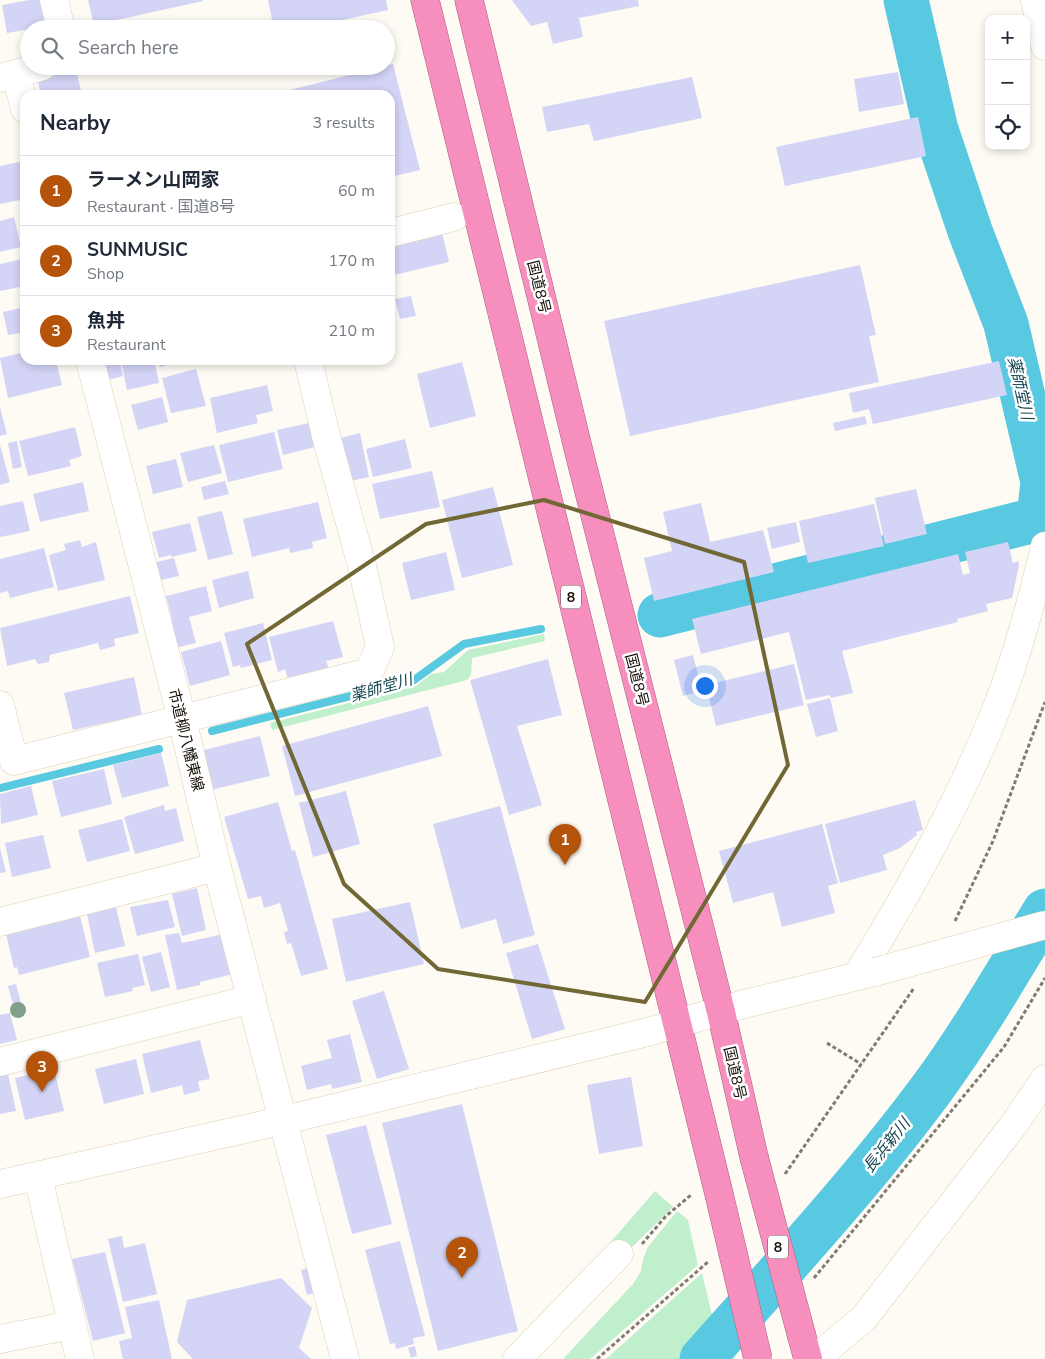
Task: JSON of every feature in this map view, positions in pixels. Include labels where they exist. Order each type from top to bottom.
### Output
[{"type":"highway","name":"8","points":[[425,0],[758,1359]]},
{"type":"highway","name":"国道8号","points":[[468,0],[578,452],[720,1012],[754,1157],[808,1352]]},
{"type":"street","points":[[54,0],[59,20]]},
{"type":"street","points":[[1035,0],[1045,46]]},
{"type":"street","points":[[8,76],[20,99]]},
{"type":"street","points":[[395,232],[454,216]]},
{"type":"street","name":"市道柳八幡東線","points":[[91,365],[182,719],[217,867],[345,1359]]},
{"type":"street","points":[[0,705],[7,763],[369,672],[380,647],[362,566],[309,365]]},
{"type":"street","points":[[866,974],[948,816],[996,710],[1029,611],[1045,546]]},
{"type":"street","points":[[0,922],[217,867]]},
{"type":"street","points":[[0,1184],[38,1177],[284,1120],[677,1024],[1045,925]]},
{"type":"street","points":[[0,1062],[252,999]]},
{"type":"street","points":[[808,1352],[864,1318],[1012,1127],[1045,1079]]},
{"type":"street","points":[[38,1177],[80,1359]]},
{"type":"street","points":[[517,1359],[619,1254]]},
{"type":"street","points":[[0,1339],[72,1325]]},
{"type":"path","points":[[954,924],[993,841],[1045,702]]},
{"type":"path","points":[[814,1278],[1004,1047],[1045,978]]},
{"type":"path","points":[[781,1179],[919,980]]},
{"type":"path","points":[[827,1043],[860,1064]]},
{"type":"path","points":[[619,1254],[624,1260],[648,1239],[666,1216],[691,1195]]},
{"type":"path","points":[[597,1359],[714,1256]]},
{"type":"highlighted area","points":[[544,500],[744,562],[788,765],[645,1002],[438,969],[344,884],[247,644],[426,524]]},
{"type":"green space","points":[[544,634],[545,641],[472,658],[471,675],[467,680],[272,730],[270,723],[416,686],[431,674],[444,672],[468,650]]},
{"type":"green space","points":[[655,1191],[673,1207],[629,1250],[620,1244],[609,1244]]},
{"type":"green space","points":[[677,1211],[688,1220],[698,1265],[590,1359],[563,1359],[633,1284],[641,1271],[648,1247]]},
{"type":"green space","points":[[702,1273],[717,1336],[697,1359],[606,1359]]},
{"type":"building","points":[[29,0],[43,0],[46,20],[20,20],[20,31],[7,33],[2,5]]},
{"type":"building","points":[[88,0],[203,0],[117,20],[93,20]]},
{"type":"building","points":[[268,0],[386,0],[388,10],[342,20],[272,20]]},
{"type":"building","points":[[512,0],[638,0],[639,6],[579,18],[583,37],[553,44],[547,22],[531,26]]},
{"type":"building","points":[[395,72],[420,170],[395,176],[395,90],[290,90],[349,75],[395,75]]},
{"type":"building","points":[[898,72],[904,104],[859,112],[854,79]]},
{"type":"building","points":[[50,75],[77,75],[81,90],[40,90],[37,78]]},
{"type":"building","points":[[692,77],[702,118],[594,141],[589,124],[547,132],[542,107]]},
{"type":"building","points":[[918,117],[926,156],[785,186],[776,147]]},
{"type":"building","points":[[20,162],[20,200],[0,204],[0,166]]},
{"type":"building","points":[[14,217],[20,247],[0,252],[0,221]]},
{"type":"building","points":[[442,233],[449,262],[395,275],[395,244]]},
{"type":"building","points":[[20,260],[20,287],[0,291],[0,264]]},
{"type":"building","points":[[860,265],[876,335],[869,336],[879,382],[630,436],[604,321]]},
{"type":"building","points":[[411,296],[416,316],[400,319],[395,299]]},
{"type":"building","points":[[20,308],[20,333],[8,335],[3,312]]},
{"type":"building","points":[[20,353],[20,365],[57,365],[62,385],[8,398],[0,358]]},
{"type":"building","points":[[999,361],[1007,395],[873,424],[869,409],[853,413],[849,393]]},
{"type":"building","points":[[462,362],[476,416],[430,428],[417,374]]},
{"type":"building","points":[[121,365],[123,376],[108,380],[105,366]]},
{"type":"building","points":[[122,365],[155,365],[159,383],[127,390]]},
{"type":"building","points":[[196,369],[206,406],[171,413],[162,378]]},
{"type":"building","points":[[267,385],[273,411],[256,415],[258,423],[217,433],[210,398]]},
{"type":"building","points":[[162,397],[168,422],[138,430],[131,405]]},
{"type":"building","points":[[0,407],[7,434],[0,436]]},
{"type":"building","points":[[865,416],[867,424],[835,431],[833,423]]},
{"type":"building","points":[[309,423],[315,447],[283,455],[277,430]]},
{"type":"building","points":[[75,427],[82,456],[69,460],[71,466],[28,476],[19,441]]},
{"type":"building","points":[[274,432],[283,469],[228,482],[219,445]]},
{"type":"building","points":[[360,433],[369,477],[350,481],[341,438]]},
{"type":"building","points":[[405,439],[412,468],[373,477],[366,449]]},
{"type":"building","points":[[17,441],[22,467],[13,469],[8,443]]},
{"type":"building","points":[[0,445],[10,482],[0,485]]},
{"type":"building","points":[[214,445],[222,473],[188,482],[180,453]]},
{"type":"building","points":[[176,459],[183,487],[153,494],[146,466]]},
{"type":"building","points":[[432,471],[440,507],[380,519],[372,484]]},
{"type":"building","points":[[225,481],[229,494],[204,500],[201,487]]},
{"type":"building","points":[[83,482],[89,511],[40,522],[33,494]]},
{"type":"building","points":[[493,487],[513,565],[462,578],[442,500]]},
{"type":"building","points":[[916,489],[927,534],[885,544],[875,498]]},
{"type":"building","points":[[23,501],[30,531],[0,537],[0,506]]},
{"type":"building","points":[[318,502],[327,538],[312,542],[313,548],[290,553],[289,548],[252,557],[243,519]]},
{"type":"building","points":[[701,503],[710,542],[763,530],[774,572],[654,601],[644,558],[672,551],[663,512]]},
{"type":"building","points":[[874,504],[884,546],[808,563],[799,521]]},
{"type":"building","points":[[222,511],[233,554],[208,560],[197,517]]},
{"type":"building","points":[[796,522],[800,542],[772,549],[767,528]]},
{"type":"building","points":[[190,523],[197,551],[159,558],[152,532]]},
{"type":"building","points":[[80,540],[82,547],[96,542],[105,580],[58,591],[49,555],[66,550],[64,544]]},
{"type":"building","points":[[1008,542],[1013,563],[1018,561],[1019,565],[1012,598],[986,604],[988,611],[957,619],[958,622],[842,651],[853,693],[831,698],[830,695],[806,700],[789,632],[701,654],[692,619],[958,554],[963,575],[970,573],[965,552]]},
{"type":"building","points":[[44,548],[54,587],[10,598],[8,591],[0,593],[0,559]]},
{"type":"building","points":[[446,552],[455,590],[411,600],[402,563]]},
{"type":"building","points":[[174,558],[179,576],[157,581],[152,563]]},
{"type":"building","points":[[248,571],[254,598],[219,608],[212,580]]},
{"type":"building","points":[[206,586],[212,611],[189,617],[196,643],[175,648],[168,621],[172,619],[166,596]]},
{"type":"building","points":[[130,596],[139,633],[114,639],[115,646],[100,650],[98,643],[50,655],[49,662],[38,664],[35,659],[7,666],[0,628]]},
{"type":"building","points":[[333,621],[343,657],[326,661],[329,669],[288,680],[285,669],[278,672],[269,637]]},
{"type":"building","points":[[263,623],[272,660],[241,668],[240,665],[233,667],[224,633]]},
{"type":"building","points":[[221,641],[230,675],[190,686],[181,652]]},
{"type":"building","points":[[693,655],[702,691],[683,696],[674,660]]},
{"type":"building","points":[[548,659],[562,715],[517,726],[542,805],[509,815],[470,680]]},
{"type":"building","points":[[794,664],[804,705],[716,726],[706,685]]},
{"type":"building","points":[[134,677],[142,715],[73,730],[64,693]]},
{"type":"building","points":[[830,698],[838,731],[816,737],[807,704]]},
{"type":"building","points":[[428,706],[442,756],[295,796],[282,746]]},
{"type":"building","points":[[260,736],[270,776],[210,790],[200,751]]},
{"type":"building","points":[[161,753],[169,786],[122,798],[113,765]]},
{"type":"building","points":[[104,769],[112,804],[61,817],[52,781]]},
{"type":"building","points":[[31,786],[38,815],[1,824],[0,794]]},
{"type":"building","points":[[346,791],[360,844],[313,857],[299,803]]},
{"type":"building","points":[[915,800],[923,830],[916,832],[917,835],[900,848],[883,855],[887,870],[840,883],[825,824]]},
{"type":"building","points":[[278,802],[292,851],[295,850],[328,969],[301,976],[291,943],[287,944],[284,932],[288,931],[280,903],[264,908],[261,896],[248,899],[224,817]]},
{"type":"building","points":[[164,805],[165,811],[176,808],[184,841],[135,854],[124,817]]},
{"type":"building","points":[[500,806],[535,935],[503,944],[496,919],[461,929],[433,824]]},
{"type":"building","points":[[122,819],[130,851],[87,862],[78,830]]},
{"type":"building","points":[[822,824],[838,883],[828,886],[835,913],[782,927],[773,892],[733,903],[719,851]]},
{"type":"building","points":[[43,835],[51,868],[12,877],[5,843]]},
{"type":"building","points":[[0,848],[6,872],[0,873]]},
{"type":"building","points":[[197,888],[206,930],[182,936],[172,894]]},
{"type":"building","points":[[168,900],[175,927],[137,936],[130,907]]},
{"type":"building","points":[[410,902],[424,964],[346,982],[332,919]]},
{"type":"building","points":[[116,907],[125,946],[95,953],[87,914]]},
{"type":"building","points":[[80,916],[90,957],[19,975],[17,967],[14,968],[6,934]]},
{"type":"building","points":[[179,933],[182,943],[224,934],[233,974],[200,982],[200,985],[177,990],[165,935]]},
{"type":"building","points":[[538,944],[565,1029],[532,1039],[506,953]]},
{"type":"building","points":[[161,952],[170,987],[151,992],[142,957]]},
{"type":"building","points":[[138,954],[145,985],[132,988],[133,991],[105,997],[97,963]]},
{"type":"building","points":[[16,984],[21,1003],[13,1005],[8,986]]},
{"type":"building","points":[[384,991],[409,1069],[377,1079],[352,1001]]},
{"type":"building","points":[[10,1013],[17,1040],[0,1044],[0,1015]]},
{"type":"building","points":[[350,1034],[362,1082],[332,1089],[331,1084],[307,1090],[301,1066],[332,1058],[327,1040]]},
{"type":"building","points":[[200,1040],[210,1079],[198,1081],[200,1091],[184,1095],[182,1085],[151,1093],[142,1054]]},
{"type":"building","points":[[136,1059],[144,1094],[104,1104],[95,1069]]},
{"type":"building","points":[[54,1069],[64,1111],[25,1120],[15,1078]]},
{"type":"building","points":[[8,1074],[16,1111],[0,1114],[0,1076]]},
{"type":"building","points":[[631,1077],[643,1146],[599,1154],[587,1085]]},
{"type":"building","points":[[462,1104],[518,1331],[438,1351],[382,1123]]},
{"type":"building","points":[[366,1125],[392,1224],[352,1234],[326,1135]]},
{"type":"building","points":[[122,1236],[124,1248],[145,1243],[157,1294],[123,1302],[108,1239]]},
{"type":"building","points":[[400,1241],[425,1336],[413,1338],[414,1344],[396,1349],[395,1343],[390,1344],[365,1250]]},
{"type":"building","points":[[105,1252],[125,1333],[93,1341],[72,1259]]},
{"type":"building","points":[[308,1268],[314,1293],[307,1295],[301,1270]]},
{"type":"building","points":[[281,1278],[312,1308],[299,1348],[311,1359],[193,1359],[177,1342],[187,1300]]},
{"type":"building","points":[[159,1300],[172,1359],[123,1359],[119,1341],[132,1338],[125,1307]]},
{"type":"building","points":[[415,1346],[417,1356],[411,1358],[408,1348]]},
{"type":"waterway","name":"薬師堂川","points":[[660,615],[1039,519],[1043,482],[1006,324],[970,231],[936,130],[906,0]]},
{"type":"waterway","name":"薬師堂川","points":[[212,731],[414,680],[464,644],[541,629]]},
{"type":"waterway","name":"薬師堂川","points":[[0,788],[159,749]]},
{"type":"waterway","name":"長浜新川","points":[[702,1359],[820,1226],[906,1123],[963,1044],[1045,911]]},
{"type":"place","name":"ラーメン山岡家","points":[[565,865]]},
{"type":"place","name":"魚丼","points":[[42,1092]]},
{"type":"place","name":"SUNMUSIC","points":[[462,1278]]}]
